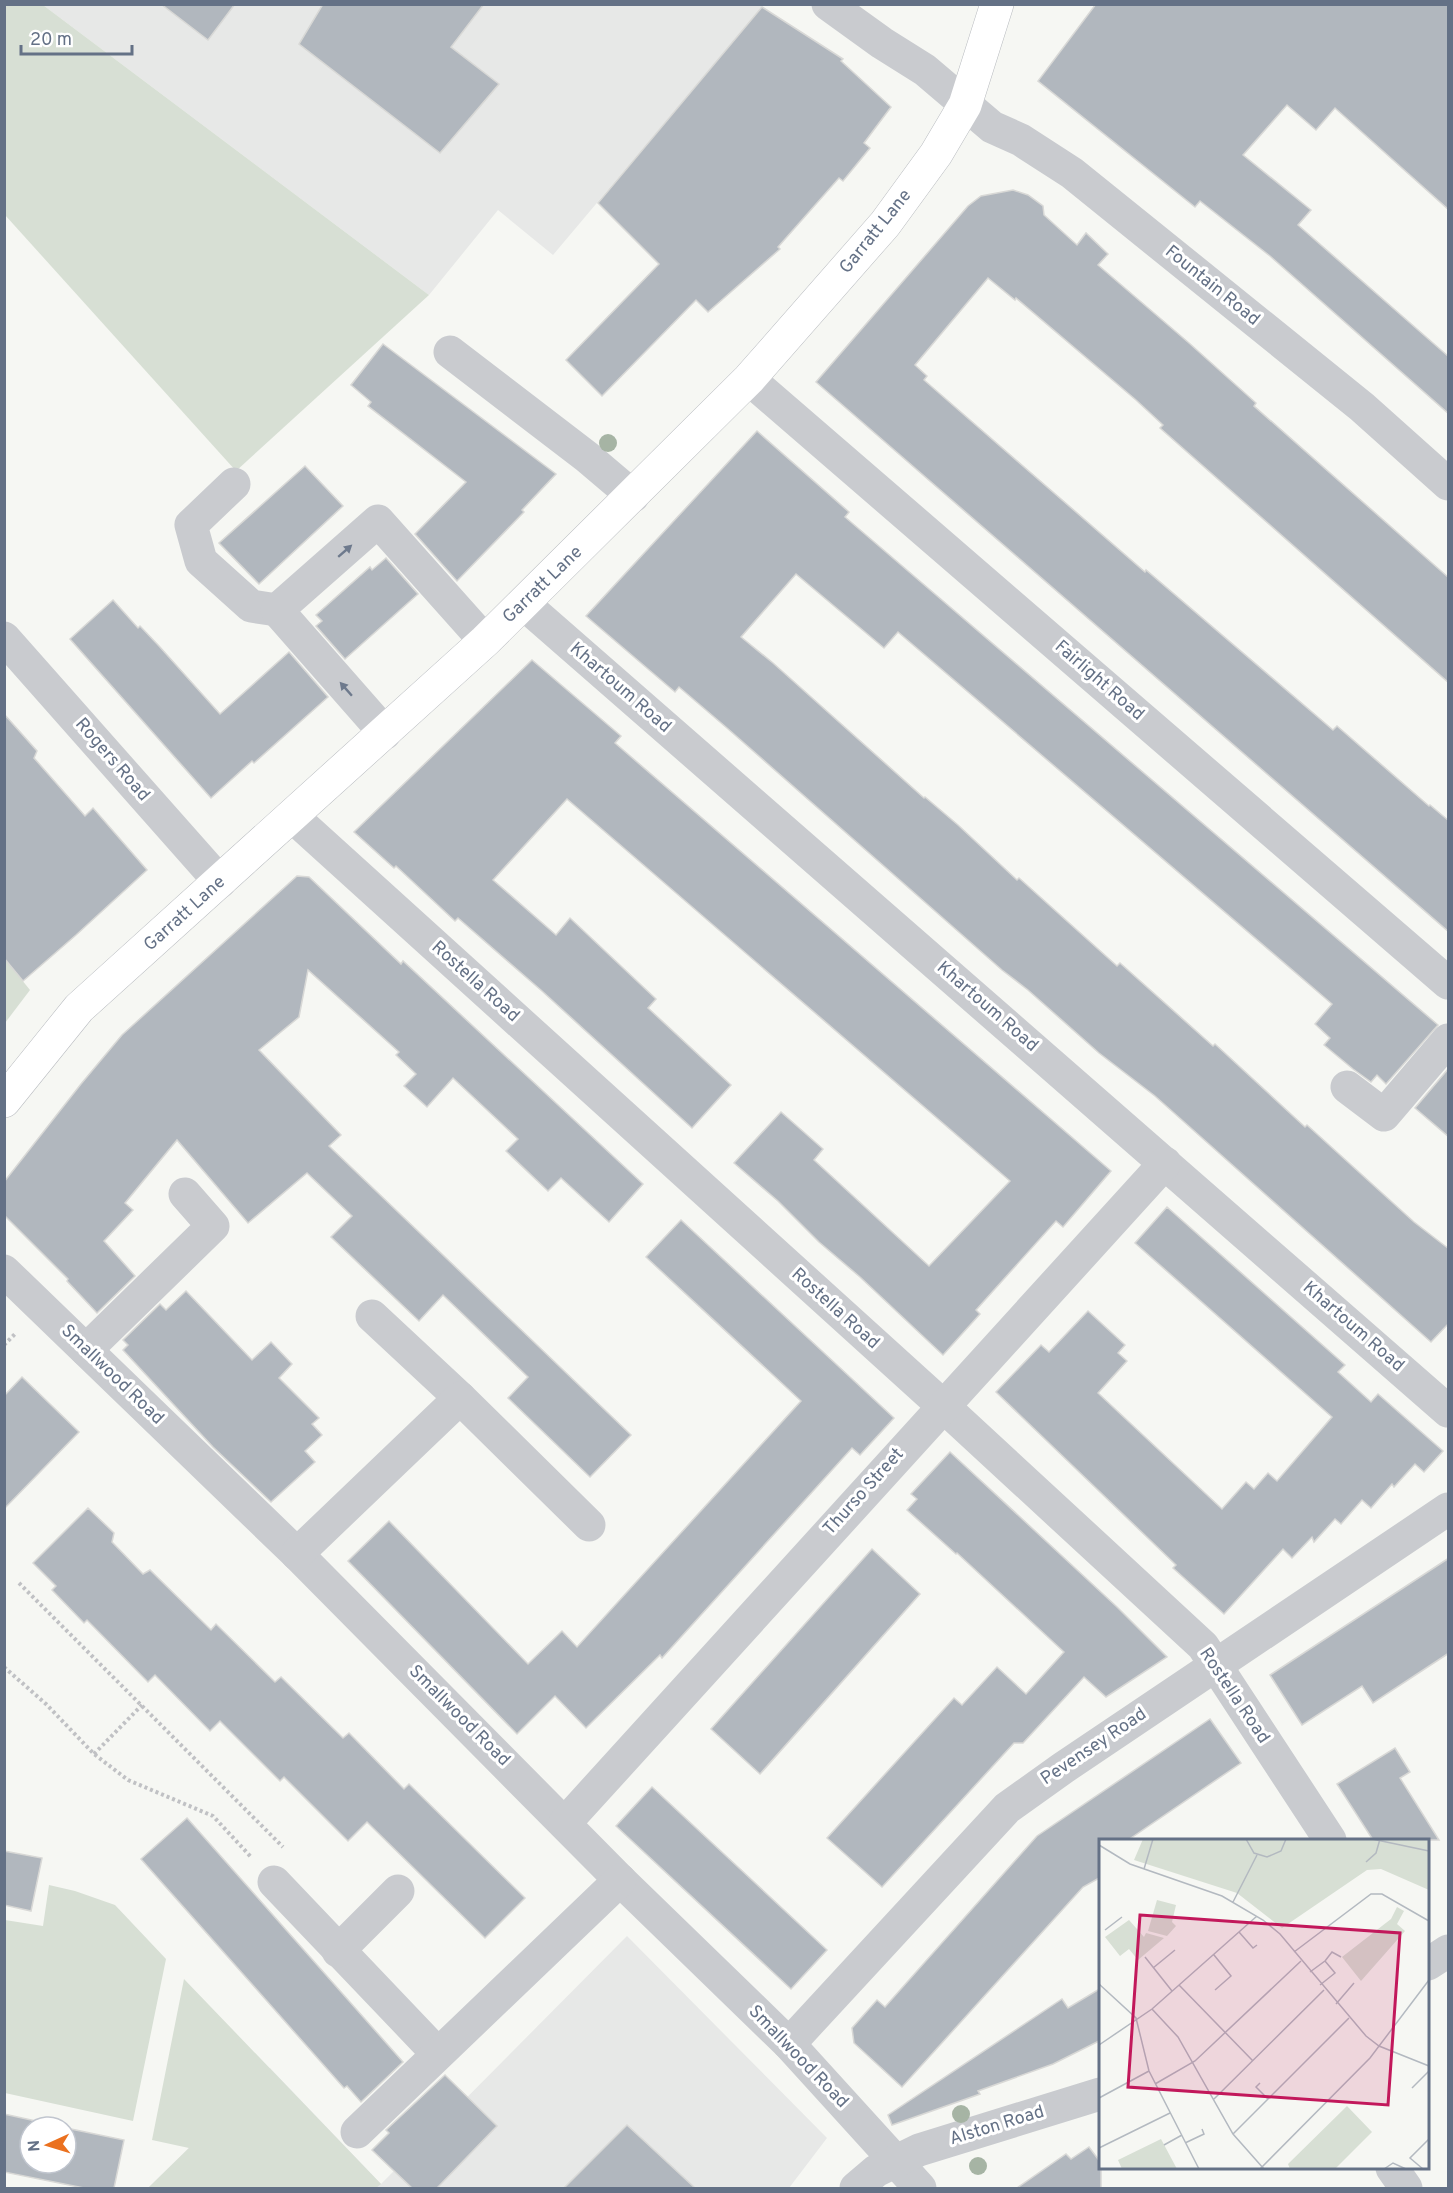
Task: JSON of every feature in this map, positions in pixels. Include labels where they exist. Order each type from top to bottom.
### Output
[{"type":"main road","name":"Garratt Lane","points":[[4,1101],[79,1008],[293,817],[485,641],[749,379],[885,224],[936,154],[965,105],[997,4]]},
{"type":"street","name":"Fountain Road","points":[[828,4],[882,43],[925,70],[992,127],[1021,140],[1072,173],[1362,407],[1449,484]]},
{"type":"street","points":[[450,352],[587,457],[633,496]]},
{"type":"street","name":"Fairlight Road","points":[[749,379],[1449,983]]},
{"type":"street","points":[[234,484],[191,525],[201,561],[250,606],[277,610],[385,733]]},
{"type":"street","points":[[277,610],[378,521],[485,641]]},
{"type":"street","name":"Khartoum Road","points":[[524,604],[1449,1411]]},
{"type":"street","name":"Rogers Road","points":[[4,638],[220,882]]},
{"type":"street","name":"Rostella Road","points":[[293,817],[943,1406],[1203,1646],[1329,1839]]},
{"type":"street","points":[[1347,1087],[1384,1115],[1449,1040]]},
{"type":"street","name":"Thurso Street","points":[[565,1823],[1165,1163]]},
{"type":"street","points":[[86,1350],[213,1226],[185,1194]]},
{"type":"street","name":"Smallwood Road","points":[[4,1271],[297,1554],[620,1880],[789,2044],[920,2188]]},
{"type":"street","points":[[372,1316],[460,1398],[589,1526]]},
{"type":"street","points":[[297,1554],[460,1398]]},
{"type":"street","name":"Pevensey Road","points":[[789,2044],[1007,1808],[1449,1509]]},
{"type":"street","points":[[357,2132],[620,1880]]},
{"type":"street","points":[[274,1882],[437,2053]]},
{"type":"street","points":[[338,1951],[398,1891]]},
{"type":"street","points":[[1429,1963],[1449,1951]]},
{"type":"street","name":"Alston Road","points":[[856,2188],[876,2170],[919,2150],[1099,2095]]},
{"type":"street","points":[[1393,2169],[1406,2188]]},
{"type":"path","points":[[4,1667],[46,1704],[94,1754],[128,1780],[213,1816],[274,1882],[296,1860],[19,1583]]},
{"type":"path","points":[[94,1754],[142,1705]]},
{"type":"shaded area","points":[[758,4],[762,7],[553,255],[498,210],[429,295],[43,5]]},
{"type":"shaded area","points":[[4,5],[43,5],[429,295],[236,471],[5,215]]},
{"type":"shaded area","points":[[4,958],[30,990],[5,1023],[4,1023]]},
{"type":"shaded area","points":[[49,1885],[115,1905],[166,1959],[133,2121],[5,2093],[5,1920],[43,1926]]},
{"type":"shaded area","points":[[627,1936],[827,2138],[789,2188],[148,2188],[270,2068],[381,2184]]},
{"type":"shaded area","points":[[184,1979],[381,2184],[376,2188],[148,2188],[189,2148],[152,2140]]},
{"type":"building","points":[[161,4],[235,4],[208,40]]},
{"type":"building","points":[[323,4],[484,4],[451,47],[499,84],[440,153],[299,44]]},
{"type":"building","points":[[1096,4],[1449,4],[1449,210],[1335,108],[1316,130],[1287,105],[1243,155],[1311,210],[1298,225],[1449,357],[1449,414],[1270,256],[1200,201],[1195,207],[1038,81]]},
{"type":"building","points":[[762,7],[843,59],[841,61],[891,107],[864,143],[870,148],[843,181],[839,178],[778,247],[780,249],[708,312],[696,300],[602,396],[566,360],[659,264],[598,203]]},
{"type":"building","points":[[1013,190],[1028,195],[1043,206],[1044,215],[1077,245],[1086,233],[1108,254],[1098,265],[1189,343],[1256,403],[1254,406],[1449,578],[1449,683],[1160,428],[1163,425],[1136,400],[1016,298],[1015,300],[988,278],[915,365],[927,376],[924,380],[1145,572],[1146,570],[1333,730],[1337,726],[1449,821],[1449,932],[816,382],[968,206],[981,196]]},
{"type":"building","points":[[383,344],[556,474],[522,510],[524,512],[457,581],[415,534],[466,482],[368,406],[371,402],[351,385]]},
{"type":"building","points":[[757,431],[849,512],[845,517],[1438,1025],[1386,1084],[1377,1075],[1371,1082],[1324,1045],[1330,1038],[1315,1024],[1332,1004],[898,632],[884,648],[796,574],[741,637],[924,798],[958,825],[1017,880],[1019,878],[1117,966],[1120,963],[1213,1046],[1215,1044],[1305,1127],[1307,1125],[1414,1222],[1449,1249],[1449,1323],[1431,1342],[1155,1096],[1099,1053],[1002,970],[727,728],[679,687],[675,692],[586,616]]},
{"type":"building","points":[[305,466],[343,506],[259,584],[219,543]]},
{"type":"building","points":[[386,558],[418,594],[345,659],[316,626],[322,621],[316,615],[370,567],[372,570]]},
{"type":"building","points":[[113,600],[138,628],[140,626],[159,646],[220,714],[289,652],[328,697],[211,798],[70,639]]},
{"type":"building","points":[[532,660],[621,736],[615,743],[1111,1171],[1063,1227],[1056,1221],[976,1310],[980,1314],[943,1355],[734,1163],[781,1112],[823,1149],[814,1160],[929,1266],[1010,1181],[567,799],[493,880],[556,935],[570,918],[656,999],[648,1008],[731,1085],[692,1128],[542,991],[458,918],[455,921],[396,866],[394,868],[354,832]]},
{"type":"building","points":[[4,714],[37,751],[34,758],[85,816],[93,808],[147,870],[23,981],[4,958]]},
{"type":"building","points":[[297,876],[309,877],[643,1184],[609,1222],[561,1178],[548,1191],[506,1151],[518,1139],[453,1078],[427,1107],[404,1086],[416,1074],[396,1055],[399,1052],[308,970],[299,1017],[259,1050],[341,1135],[329,1146],[631,1435],[590,1477],[508,1398],[528,1377],[443,1295],[419,1321],[331,1237],[352,1216],[307,1173],[248,1223],[177,1140],[125,1203],[133,1210],[104,1241],[135,1276],[97,1313],[67,1281],[68,1279],[4,1215],[4,1182],[122,1035]]},
{"type":"building","points":[[1449,1068],[1449,1137],[1415,1108]]},
{"type":"building","points":[[1167,1207],[1345,1365],[1338,1372],[1371,1402],[1378,1394],[1443,1451],[1424,1472],[1415,1464],[1394,1487],[1392,1484],[1371,1508],[1362,1500],[1341,1524],[1335,1519],[1314,1542],[1312,1537],[1292,1558],[1283,1549],[1224,1614],[1173,1568],[1176,1565],[996,1392],[1041,1345],[1049,1352],[1088,1311],[1125,1345],[1118,1353],[1127,1361],[1098,1393],[1222,1509],[1246,1482],[1254,1489],[1268,1473],[1277,1481],[1332,1417],[1135,1243]]},
{"type":"building","points":[[681,1220],[894,1418],[860,1455],[852,1448],[662,1658],[660,1655],[586,1728],[555,1696],[517,1734],[348,1561],[389,1521],[528,1664],[562,1631],[577,1647],[801,1401],[646,1257]]},
{"type":"building","points":[[186,1291],[252,1360],[271,1342],[292,1364],[279,1378],[319,1418],[312,1424],[322,1435],[305,1451],[315,1462],[271,1502],[213,1447],[123,1350],[128,1345],[123,1340],[160,1304],[166,1310]]},
{"type":"building","points":[[22,1377],[79,1432],[4,1509],[4,1396]]},
{"type":"building","points":[[950,1452],[1117,1607],[1167,1657],[1106,1697],[1084,1677],[1023,1743],[1014,1743],[882,1887],[827,1838],[954,1698],[962,1705],[997,1667],[1026,1694],[1064,1652],[907,1510],[917,1499],[911,1494]]},
{"type":"building","points":[[88,1508],[114,1533],[112,1542],[143,1574],[150,1570],[211,1630],[216,1624],[275,1682],[281,1677],[343,1738],[349,1733],[404,1789],[409,1784],[525,1898],[485,1938],[367,1822],[348,1841],[284,1777],[280,1781],[220,1721],[210,1731],[155,1675],[148,1682],[87,1620],[84,1623],[52,1590],[56,1586],[33,1563]]},
{"type":"building","points":[[872,1549],[920,1594],[760,1774],[711,1729]]},
{"type":"building","points":[[1449,1558],[1449,1653],[1373,1703],[1362,1686],[1302,1725],[1270,1675]]},
{"type":"building","points":[[1210,1719],[1241,1763],[1129,1839],[1099,1839],[1099,1878],[1083,1887],[902,2087],[854,2043],[852,2028],[877,2000],[885,2007],[1037,1836]]},
{"type":"building","points":[[1395,1748],[1410,1772],[1400,1778],[1439,1840],[1372,1839],[1337,1784]]},
{"type":"building","points":[[652,1787],[827,1950],[791,1989],[616,1826]]},
{"type":"building","points":[[187,1818],[403,2062],[361,2102],[347,2086],[344,2088],[141,1859]]},
{"type":"building","points":[[4,1851],[42,1858],[31,1911],[4,1905]]},
{"type":"building","points":[[1099,1989],[1099,2041],[1053,2064],[978,2091],[980,2094],[892,2125],[888,2115],[1062,1999],[1068,2008]]},
{"type":"building","points":[[445,2075],[497,2126],[437,2188],[412,2188],[372,2150],[389,2133],[386,2130]]},
{"type":"building","points":[[4,2114],[18,2117],[18,2175],[4,2172]]},
{"type":"building","points":[[627,2125],[695,2188],[564,2188]]},
{"type":"building","points":[[78,2130],[124,2140],[114,2188],[84,2188],[19,2175],[78,2175]]},
{"type":"building","points":[[1089,2147],[1099,2160],[1101,2188],[1017,2188],[1066,2154],[1071,2159]]}]
